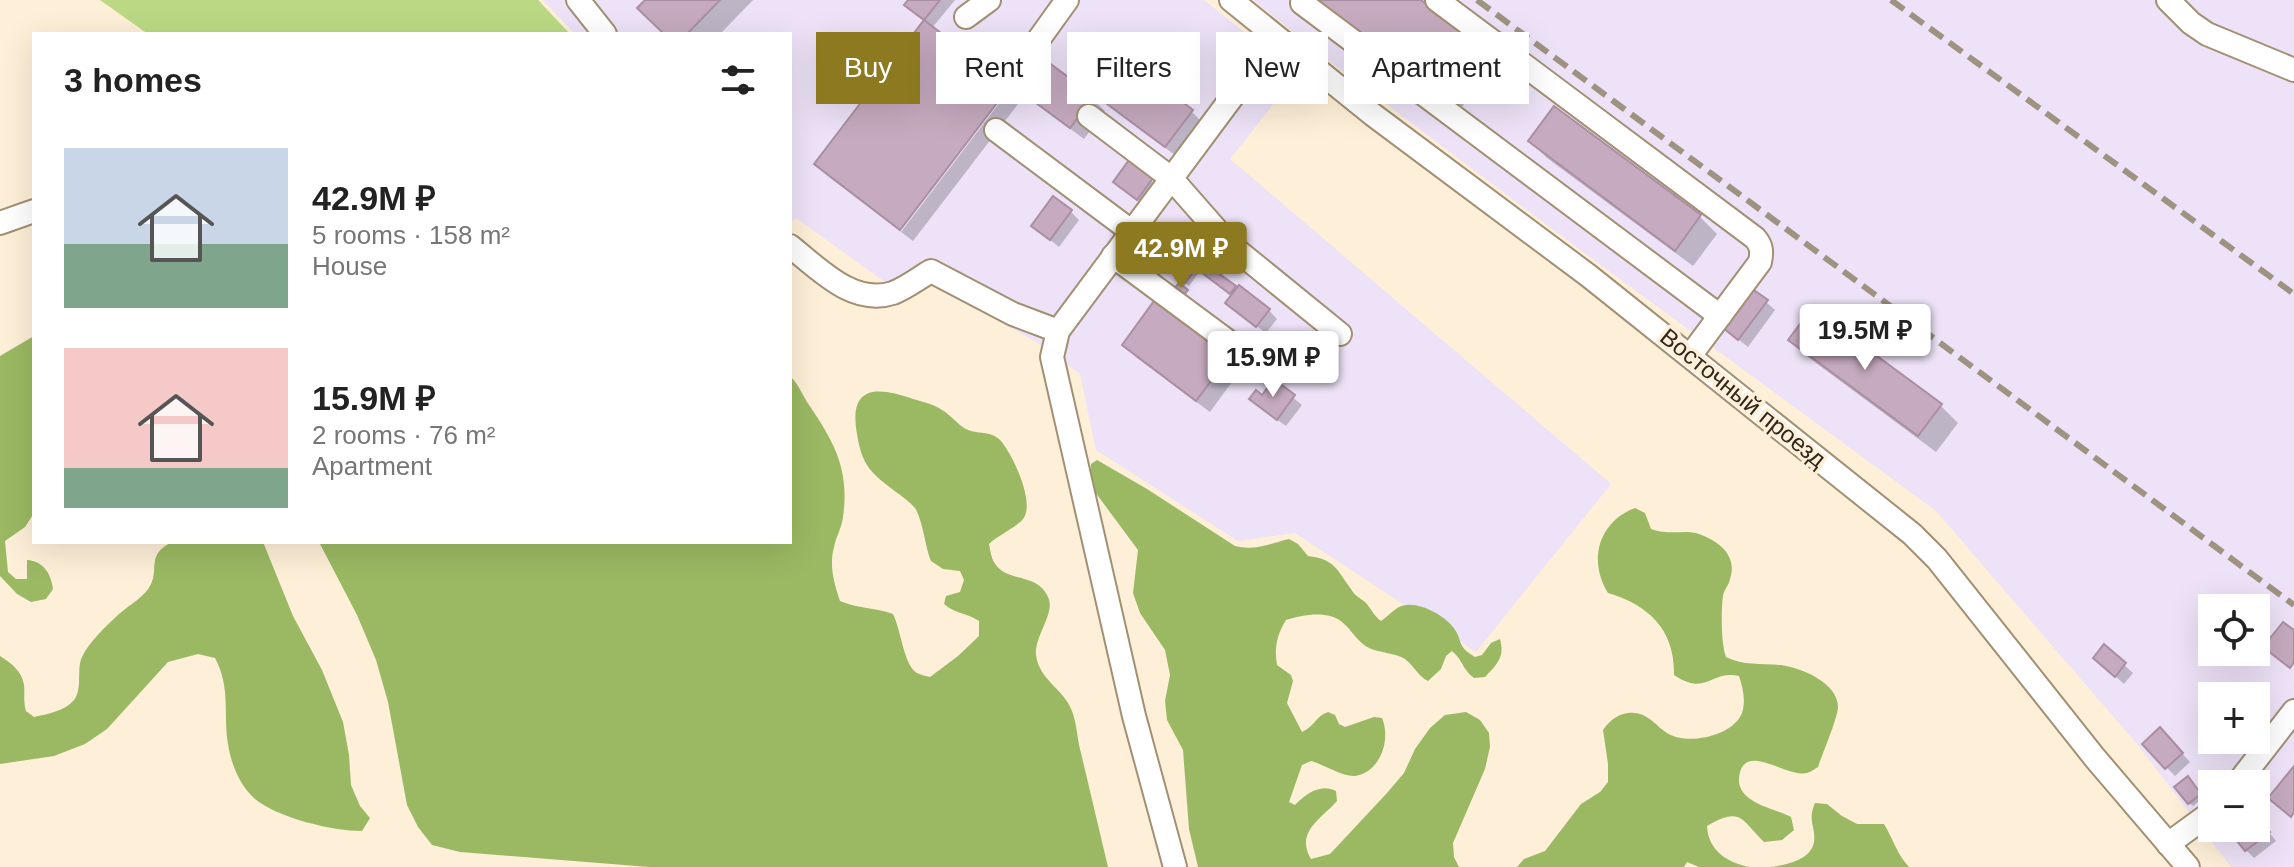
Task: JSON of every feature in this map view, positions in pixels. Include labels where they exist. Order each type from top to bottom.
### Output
[{"type":"street","points":[[579,0],[603,32]]},
{"type":"street","points":[[966,17],[989,0]]},
{"type":"street","points":[[1044,32],[1067,0]]},
{"type":"street","name":"Восточный проезд","points":[[1231,0],[1269,32]]},
{"type":"street","points":[[1437,0],[1760,244],[1760,262],[1690,356]]},
{"type":"street","points":[[2168,0],[2207,34],[2294,70]]},
{"type":"street","points":[[1302,3],[1720,316]]},
{"type":"street","name":"Восточный проезд","points":[[1328,79],[1589,276],[1921,542],[2095,758],[2188,867]]},
{"type":"street","points":[[1175,867],[1134,716],[1052,357],[1058,331],[1226,104]]},
{"type":"street","points":[[1089,116],[1171,178],[1222,237],[1340,334]]},
{"type":"street","points":[[996,130],[1131,231]]},
{"type":"street","points":[[0,223],[32,212]]},
{"type":"street","points":[[792,248],[840,285],[867,296],[896,292],[931,271],[1034,324],[1058,331]]},
{"type":"street","points":[[1113,256],[1260,365]]},
{"type":"street","points":[[2248,770],[2294,711]]},
{"type":"street","points":[[2168,844],[2198,822]]},
{"type":"shaded area","points":[[543,0],[1204,0],[1244,32],[1216,32],[1216,104],[1273,104],[1230,159],[1611,484],[1476,652],[1295,533],[1238,541],[1096,450],[1080,374],[1038,343],[916,274],[885,282],[796,218],[792,221],[792,32],[573,32]]},
{"type":"shaded area","points":[[1253,0],[2294,0],[2294,867],[2231,867],[2212,842],[2270,842],[2270,770],[2198,770],[2198,824],[2137,744],[1936,511],[1386,104],[1529,104],[1529,32],[1344,32],[1344,72],[1328,60],[1328,32],[1293,32]]},
{"type":"green space","points":[[100,0],[538,0],[568,32],[145,32]]},
{"type":"green space","points":[[32,337],[32,516],[25,527],[5,541],[8,572],[16,579],[27,579],[27,560],[42,565],[50,578],[53,589],[46,599],[31,602],[17,594],[0,576],[0,356]]},
{"type":"green space","points":[[792,379],[825,429],[842,469],[845,500],[832,561],[840,601],[893,614],[909,663],[917,673],[930,677],[979,636],[979,621],[944,604],[946,596],[960,592],[964,580],[960,571],[943,569],[931,561],[915,508],[880,479],[865,461],[855,418],[857,406],[868,393],[888,392],[936,406],[966,429],[1000,440],[1021,478],[1027,502],[1026,512],[1020,522],[989,544],[991,553],[999,569],[1036,584],[1048,597],[1049,610],[1036,648],[1038,664],[1072,711],[1108,867],[649,867],[460,852],[432,845],[407,805],[388,702],[376,660],[357,615],[320,544],[792,544]]},
{"type":"green space","points":[[1097,460],[1235,546],[1256,547],[1289,539],[1298,544],[1308,556],[1334,566],[1381,621],[1402,606],[1426,608],[1448,622],[1462,646],[1475,657],[1482,655],[1491,643],[1500,639],[1501,656],[1485,677],[1474,678],[1452,651],[1446,656],[1441,669],[1428,681],[1405,659],[1369,648],[1342,622],[1330,616],[1307,615],[1286,620],[1277,641],[1277,665],[1291,675],[1293,681],[1287,703],[1302,732],[1328,712],[1345,727],[1374,717],[1382,718],[1384,726],[1382,753],[1364,773],[1350,776],[1311,761],[1302,765],[1289,802],[1295,805],[1309,794],[1324,788],[1336,791],[1337,801],[1308,834],[1306,841],[1311,859],[1330,854],[1387,793],[1404,773],[1415,749],[1430,728],[1445,715],[1466,712],[1480,720],[1489,733],[1490,747],[1485,769],[1453,843],[1454,857],[1459,867],[1198,867],[1189,829],[1183,750],[1167,720],[1165,701],[1170,675],[1165,650],[1140,613],[1133,593],[1138,550],[1095,492],[1090,480],[1091,464]]},
{"type":"green space","points":[[1635,508],[1645,513],[1651,529],[1699,534],[1725,550],[1732,571],[1722,602],[1722,636],[1726,657],[1746,663],[1781,665],[1817,678],[1836,698],[1838,707],[1833,727],[1818,767],[1808,773],[1756,761],[1742,767],[1739,779],[1744,794],[1758,804],[1791,817],[1794,830],[1782,840],[1764,842],[1745,822],[1734,816],[1707,826],[1711,842],[1720,854],[1750,867],[1699,867],[1687,862],[1684,867],[1517,867],[1524,859],[1545,851],[1581,804],[1600,792],[1608,782],[1603,730],[1614,718],[1636,713],[1649,718],[1669,734],[1694,739],[1723,731],[1742,713],[1744,694],[1739,676],[1721,676],[1694,684],[1674,675],[1670,645],[1657,622],[1636,605],[1608,593],[1599,568],[1600,544],[1612,523]]},
{"type":"green space","points":[[169,544],[264,544],[293,616],[322,670],[343,722],[351,785],[360,806],[370,818],[362,831],[336,829],[291,817],[265,806],[250,794],[237,774],[229,752],[225,690],[220,669],[215,658],[198,654],[168,662],[107,729],[85,744],[54,756],[0,764],[0,656],[21,676],[26,711],[34,717],[66,707],[77,695],[80,662],[85,651],[109,623],[148,589],[156,557]]},
{"type":"green space","points":[[1815,803],[1827,804],[1857,824],[1884,824],[1909,867],[1770,867],[1797,860],[1812,848]]},
{"type":"building","points":[[645,0],[720,0],[689,32],[662,32],[637,8]]},
{"type":"building","points":[[908,0],[940,0],[924,20],[904,5]]},
{"type":"building","points":[[1317,0],[1421,0],[1464,32],[1360,32]]},
{"type":"building","points":[[924,20],[940,32],[936,32],[936,104],[996,104],[900,230],[814,164],[860,104],[920,104],[920,32],[915,32]]},
{"type":"building","points":[[1051,64],[1067,76],[1067,104],[1088,104],[1070,128],[1037,104],[1051,104]]},
{"type":"building","points":[[1107,104],[1185,104],[1193,110],[1165,147]]},
{"type":"building","points":[[1554,106],[1701,215],[1675,251],[1528,141]]},
{"type":"building","points":[[1129,160],[1153,178],[1137,200],[1113,182]]},
{"type":"building","points":[[1053,196],[1072,210],[1050,240],[1031,226]]},
{"type":"building","points":[[1203,262],[1236,286],[1230,294],[1197,269]]},
{"type":"building","points":[[1190,264],[1196,269],[1184,284],[1179,280]]},
{"type":"building","points":[[1179,283],[1188,290],[1183,296],[1174,289]]},
{"type":"building","points":[[1239,285],[1270,309],[1256,327],[1225,303]]},
{"type":"building","points":[[1751,288],[1768,300],[1738,340],[1722,327]]},
{"type":"building","points":[[1154,301],[1229,357],[1196,401],[1122,345]]},
{"type":"building","points":[[1812,308],[1942,404],[1918,436],[1788,340]]},
{"type":"building","points":[[1307,335],[1315,342],[1291,371],[1283,365]]},
{"type":"building","points":[[1274,379],[1295,395],[1277,420],[1249,399],[1256,390],[1262,395]]},
{"type":"building","points":[[2283,622],[2294,630],[2294,662],[2290,668],[2270,652],[2270,638]]},
{"type":"building","points":[[2104,644],[2126,663],[2115,677],[2093,658]]},
{"type":"building","points":[[2160,727],[2183,753],[2165,769],[2142,744]]},
{"type":"building","points":[[2294,766],[2294,812],[2291,817],[2270,800]]},
{"type":"building","points":[[2188,776],[2198,790],[2198,796],[2188,804],[2174,787]]},
{"type":"building","points":[[2238,842],[2257,842],[2245,851]]},
{"type":"railway","points":[[1477,0],[2294,605]]},
{"type":"railway","points":[[1891,0],[2294,294]]}]
